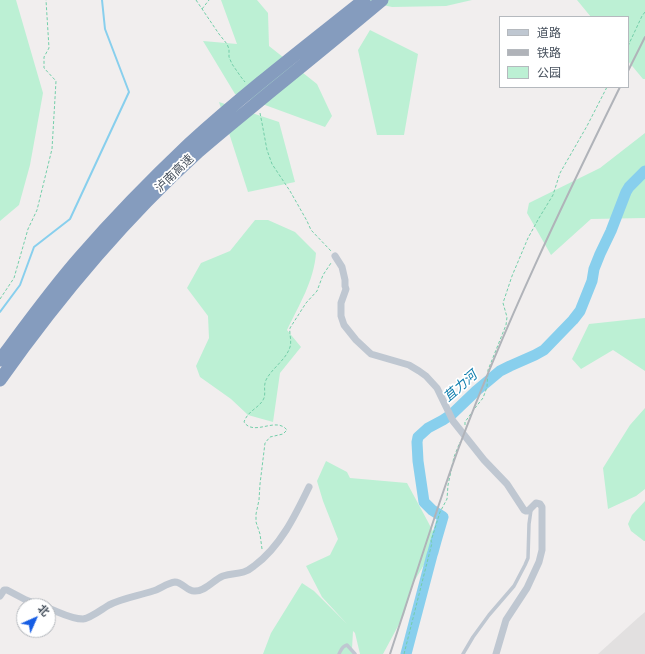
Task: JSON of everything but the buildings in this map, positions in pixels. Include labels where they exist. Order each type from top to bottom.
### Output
[{"type":"highway","name":"泸南高速","points":[[0,360],[39,307],[79,258],[97,237],[166,166],[232,107],[364,0]]},
{"type":"highway","name":"泸南高速","points":[[0,380],[48,315],[88,266],[132,217],[174,175],[227,128],[382,0]]},
{"type":"street","points":[[335,256],[342,267],[346,280],[346,289],[341,303],[340,316],[344,325],[356,340],[371,354],[405,364],[421,372],[437,388],[453,421],[484,460],[507,484],[524,510],[527,512],[537,503],[542,507],[542,554],[527,588],[506,620],[496,654]]},
{"type":"street","points":[[56,611],[77,618],[86,618],[116,602],[153,591],[175,582],[195,591],[205,588],[223,576],[247,571],[260,562],[284,533],[309,488]]},
{"type":"street","points":[[0,596],[4,590],[7,590],[22,598]]},
{"type":"lane","points":[[463,654],[489,615],[514,586],[526,566],[528,558],[529,524],[532,507]]},
{"type":"lane","points":[[339,654],[344,645],[347,645],[355,654]]},
{"type":"path","points":[[0,299],[14,278],[28,229],[37,210],[52,150],[56,81],[44,68],[44,57],[49,48],[46,0]]},
{"type":"path","points":[[196,0],[227,44],[229,49],[229,57],[232,64],[246,83]]},
{"type":"path","points":[[202,10],[208,0]]},
{"type":"path","points":[[629,44],[645,12]]},
{"type":"path","points":[[404,654],[432,543],[431,541],[440,512],[447,499],[448,485],[454,457],[457,452],[465,422],[483,398],[488,382],[488,370],[506,325],[507,317],[504,303],[512,276],[538,218],[553,194],[560,173],[606,88]]},
{"type":"path","points":[[258,108],[267,150],[272,164],[290,191],[311,230],[335,256],[322,275],[317,291],[306,303],[290,328],[290,347],[283,359],[266,381],[264,385],[264,398],[247,415],[244,422],[247,426],[257,428],[279,425],[283,426],[287,430],[283,434],[270,437],[265,443],[259,500],[256,514],[256,522],[261,537],[262,556],[260,562]]},
{"type":"shaded area","points":[[645,612],[645,654],[598,654],[639,617]]},
{"type":"green space","points":[[0,0],[16,0],[43,93],[30,165],[19,205],[0,221]]},
{"type":"green space","points":[[221,0],[257,0],[268,13],[269,46],[317,84],[332,116],[325,127],[235,94],[203,41],[237,44]]},
{"type":"green space","points":[[360,0],[472,0],[446,6],[392,7]]},
{"type":"green space","points":[[577,0],[645,0],[645,79],[643,79],[629,62],[629,16],[590,16]]},
{"type":"green space","points":[[370,30],[418,54],[404,135],[377,135],[358,50]]},
{"type":"green space","points":[[219,102],[279,122],[295,182],[248,192]]},
{"type":"green space","points":[[645,133],[645,218],[591,219],[551,255],[527,213],[529,203],[600,168]]},
{"type":"green space","points":[[255,220],[268,220],[295,232],[316,253],[315,263],[309,283],[287,330],[301,347],[280,373],[273,422],[248,415],[231,399],[200,377],[196,366],[209,338],[208,316],[187,288],[201,263],[230,251]]},
{"type":"green space","points":[[645,318],[645,371],[613,350],[581,369],[572,359],[589,324]]},
{"type":"green space","points":[[645,408],[645,489],[636,496],[608,509],[603,468],[630,425]]},
{"type":"green space","points":[[326,461],[347,472],[350,478],[407,483],[438,541],[412,585],[404,615],[383,654],[360,654],[355,633],[353,631],[352,649],[354,654],[263,654],[271,633],[302,583],[314,591],[347,624],[322,597],[306,566],[330,555],[338,539],[317,481]]},
{"type":"green space","points":[[645,501],[644,541],[631,531],[628,524],[632,515]]},
{"type":"waterway","points":[[0,312],[20,285],[34,247],[70,219],[129,92],[105,29],[102,0]]},
{"type":"waterway","name":"苴力河","points":[[406,654],[443,517],[432,510],[424,502],[418,461],[418,437],[428,428],[452,414],[500,371],[544,350],[573,320],[580,311],[592,281],[594,269],[626,192],[645,171]]},
{"type":"railway","points":[[629,69],[645,37]]},
{"type":"railway","points":[[390,654],[441,498],[495,355],[535,265],[620,88]]}]
